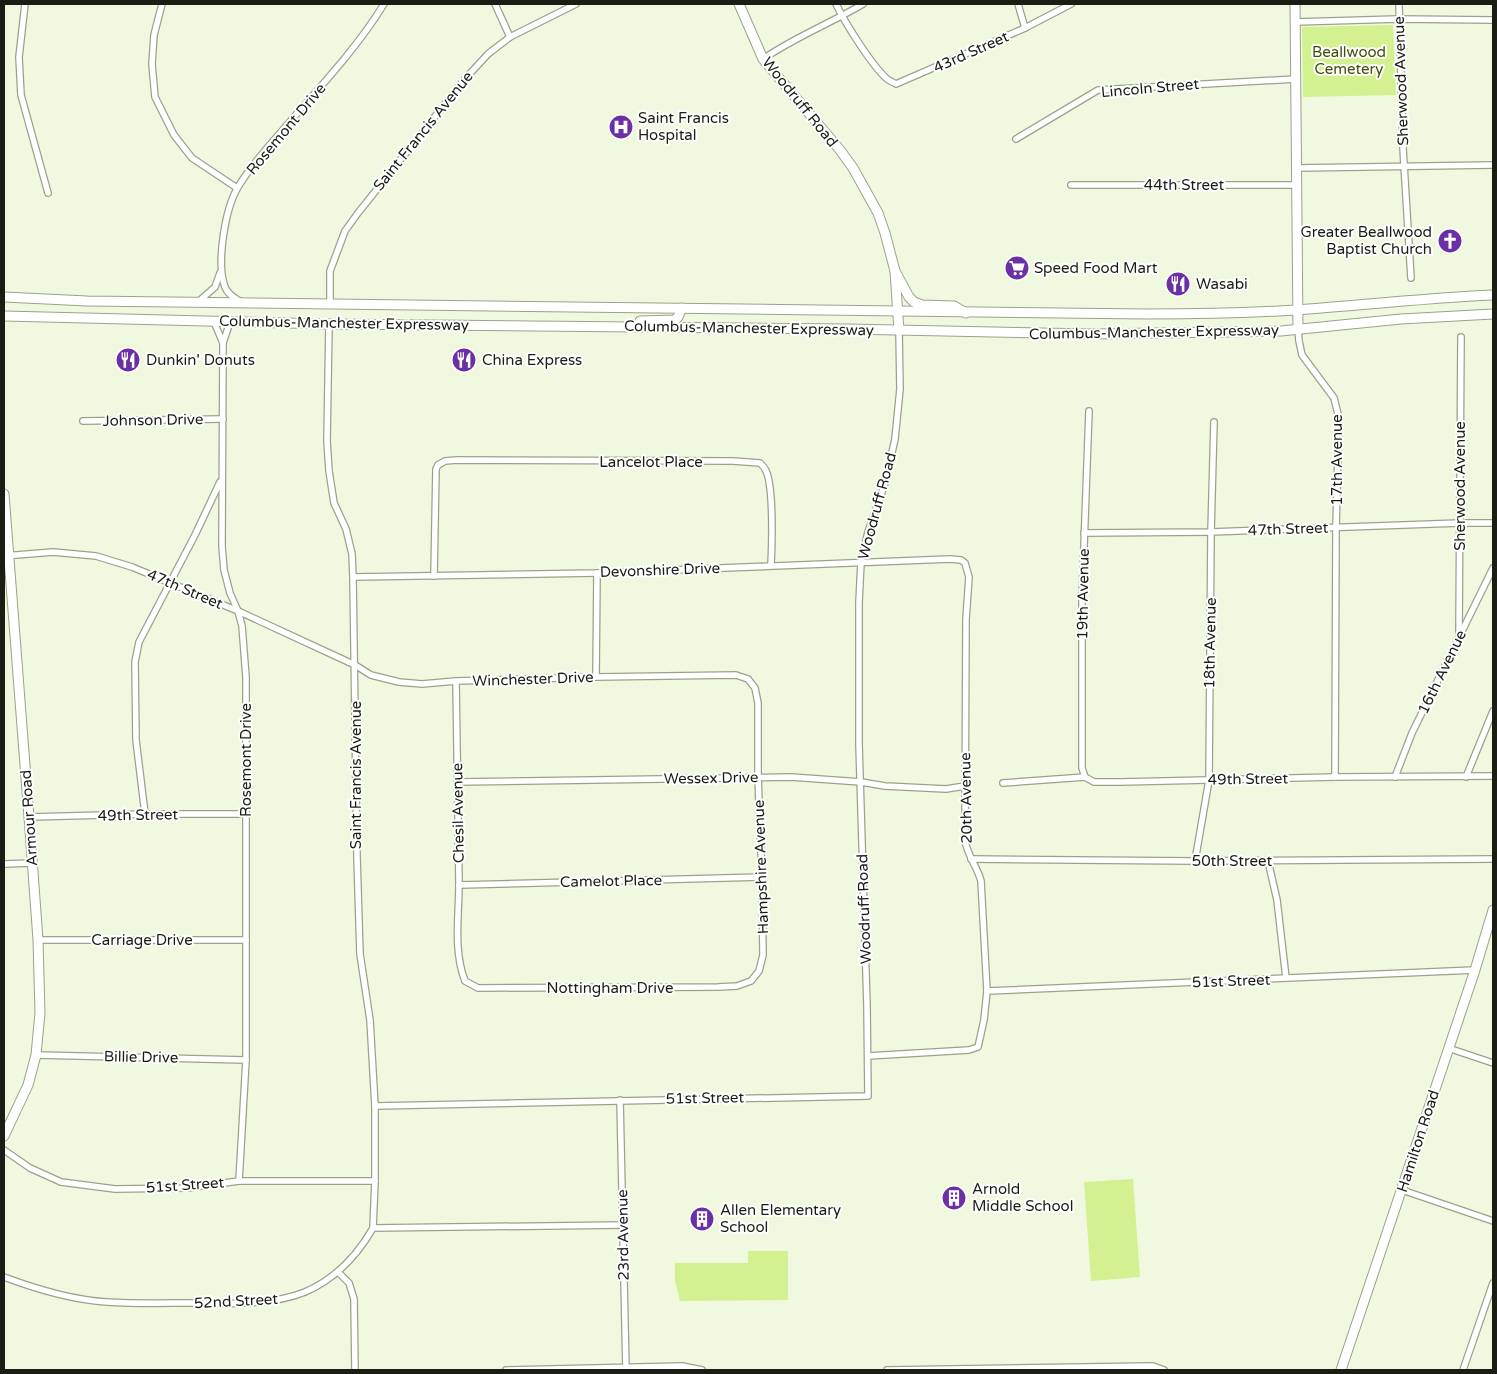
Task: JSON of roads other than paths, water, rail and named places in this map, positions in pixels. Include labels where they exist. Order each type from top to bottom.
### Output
[{"type":"main road","name":"Woodruff Road","points":[[739,4],[763,58],[840,150],[853,168],[878,213],[895,272],[899,330]]},
{"type":"main road","name":"17th Avenue","points":[[1296,4],[1298,330]]},
{"type":"main road","points":[[895,272],[909,297],[914,302],[922,305],[954,306],[966,313]]},
{"type":"main road","name":"Columbus-Manchester Expressway","points":[[4,297],[87,301],[966,313],[1199,314],[1298,310],[1423,298],[1493,295]]},
{"type":"main road","points":[[610,326],[622,322],[675,320],[678,318],[682,308]]},
{"type":"main road","name":"Columbus-Manchester Expressway","points":[[4,316],[328,324],[610,326],[1093,334],[1298,330],[1401,319],[1493,314]]},
{"type":"main road","name":"Armour Road","points":[[4,494],[7,556],[38,940],[40,1013],[36,1055],[28,1085],[4,1136]]},
{"type":"main road","name":"Hamilton Road","points":[[1341,1370],[1475,970],[1493,910]]},
{"type":"street","points":[[26,4],[19,56],[21,95],[48,193]]},
{"type":"street","points":[[162,4],[153,45],[152,64],[155,97],[174,135],[192,158],[237,188]]},
{"type":"street","name":"Rosemont Drive","points":[[242,302],[233,298],[225,289],[222,269],[222,247],[226,222],[230,204],[237,188],[268,147],[328,79],[376,18],[384,4]]},
{"type":"street","points":[[495,4],[510,36]]},
{"type":"street","name":"Saint Francis Avenue","points":[[330,304],[330,270],[345,231],[358,212],[472,70],[510,36],[576,4]]},
{"type":"street","points":[[836,4],[842,16]]},
{"type":"street","points":[[763,58],[863,4]]},
{"type":"street","points":[[1018,4],[1025,28]]},
{"type":"street","name":"43rd Street","points":[[842,16],[875,65],[887,80],[896,84],[1025,28],[1070,4]]},
{"type":"street","name":"Sherwood Avenue","points":[[1399,4],[1404,166],[1411,278]]},
{"type":"street","points":[[1295,22],[1398,19],[1493,20]]},
{"type":"street","name":"Lincoln Street","points":[[1016,139],[1098,90],[1296,79]]},
{"type":"street","points":[[1297,168],[1493,165]]},
{"type":"street","name":"44th Street","points":[[1071,184],[1297,186]]},
{"type":"street","name":"Rosemont Drive","points":[[198,302],[215,287],[222,269]]},
{"type":"street","name":"Rosemont Drive","points":[[214,322],[223,343]]},
{"type":"street","name":"Rosemont Drive","points":[[230,322],[223,343],[222,546],[224,570],[242,626],[245,652],[246,1060],[239,1181]]},
{"type":"street","name":"Saint Francis Avenue","points":[[328,324],[327,441],[329,471],[334,503],[346,529],[352,554],[354,577],[357,858],[360,954],[370,1020],[375,1106],[376,1181],[374,1228]]},
{"type":"street","name":"Woodruff Road","points":[[868,1056],[861,782],[859,602],[861,562],[868,532],[885,483],[895,439],[900,389],[899,330]]},
{"type":"street","name":"17th Avenue","points":[[1298,330],[1302,355],[1328,389],[1337,408],[1339,436],[1336,528],[1335,777]]},
{"type":"street","name":"Sherwood Avenue","points":[[1460,634],[1461,337]]},
{"type":"street","name":"19th Avenue","points":[[1085,777],[1082,768],[1084,533],[1089,411]]},
{"type":"street","name":"Johnson Drive","points":[[83,421],[222,419]]},
{"type":"street","name":"18th Avenue","points":[[1195,862],[1209,780],[1214,422]]},
{"type":"street","name":"Lancelot Place","points":[[434,576],[436,476],[438,465],[445,461],[457,460],[733,461],[760,463],[766,470],[769,480],[772,530],[771,565]]},
{"type":"street","points":[[145,814],[136,740],[135,662],[139,642],[195,535],[221,480]]},
{"type":"street","name":"47th Street","points":[[1084,533],[1211,532],[1493,523]]},
{"type":"street","name":"47th Street","points":[[7,556],[52,552],[96,556],[132,567],[238,611],[355,665]]},
{"type":"street","name":"Devonshire Drive","points":[[354,577],[597,573],[861,562],[961,560],[965,563]]},
{"type":"street","name":"20th Avenue","points":[[868,1056],[970,1050],[978,1047],[982,1030],[987,991],[981,881],[977,868],[966,850],[965,840],[966,619],[969,577],[968,568],[965,563]]},
{"type":"street","name":"16th Avenue","points":[[1395,777],[1412,733],[1493,568]]},
{"type":"street","points":[[596,677],[597,573]]},
{"type":"street","name":"Winchester Drive","points":[[355,665],[371,675],[398,682],[422,684],[456,681],[714,675]]},
{"type":"street","name":"Hampshire Avenue","points":[[714,675],[736,675],[748,679],[755,688],[758,703],[758,777],[763,943]]},
{"type":"street","name":"Chesil Avenue","points":[[456,681],[458,945]]},
{"type":"street","points":[[1466,777],[1493,711]]},
{"type":"street","name":"49th Street","points":[[1003,783],[1085,777],[1094,782],[1493,776]]},
{"type":"street","name":"Wessex Drive","points":[[457,782],[791,777],[917,788],[946,789],[964,786]]},
{"type":"street","name":"49th Street","points":[[29,818],[145,814],[246,814]]},
{"type":"street","name":"50th Street","points":[[971,860],[1195,862],[1493,859]]},
{"type":"street","points":[[1268,861],[1277,900],[1286,978]]},
{"type":"street","points":[[4,864],[32,863]]},
{"type":"street","name":"Camelot Place","points":[[459,885],[762,877]]},
{"type":"street","name":"Carriage Drive","points":[[38,940],[246,940]]},
{"type":"street","name":"Nottingham Drive","points":[[458,945],[460,967],[465,981],[478,988],[680,987],[737,986],[751,981],[759,971],[763,955],[763,943]]},
{"type":"street","name":"51st Street","points":[[987,991],[1475,970]]},
{"type":"street","points":[[1448,1048],[1493,1063]]},
{"type":"street","name":"Billie Drive","points":[[36,1055],[246,1060]]},
{"type":"street","name":"51st Street","points":[[375,1106],[868,1096],[868,1056]]},
{"type":"street","name":"23rd Avenue","points":[[620,1100],[626,1369]]},
{"type":"street","name":"51st Street","points":[[4,1150],[30,1168],[61,1182],[115,1189],[187,1188],[239,1181],[376,1181]]},
{"type":"street","points":[[1402,1190],[1493,1221]]},
{"type":"street","points":[[374,1228],[623,1225]]},
{"type":"street","name":"52nd Street","points":[[4,1278],[69,1296],[106,1302],[216,1304],[283,1299],[312,1288],[338,1272],[360,1250],[374,1228]]},
{"type":"street","points":[[338,1272],[349,1283],[354,1299],[355,1370]]},
{"type":"street","points":[[1463,1370],[1493,1283]]},
{"type":"street","points":[[506,1370],[626,1369],[682,1366],[702,1370]]},
{"type":"street","points":[[887,1370],[1152,1366],[1164,1370]]},
{"type":"place","name":"Saint Francis Hospital","points":[[621,127]]},
{"type":"place","name":"Greater Beallwood Baptist Church","points":[[1450,241]]},
{"type":"place","name":"Speed Food Mart","points":[[1017,268]]},
{"type":"place","name":"Wasabi","points":[[1178,284]]},
{"type":"place","name":"Dunkin' Donuts","points":[[128,360]]},
{"type":"place","name":"China Express","points":[[464,360]]},
{"type":"place","name":"Arnold Middle School","points":[[954,1198]]},
{"type":"place","name":"Allen Elementary School","points":[[702,1219]]},
{"type":"park label","name":"Beallwood Cemetery","points":[[1349,60]]}]
